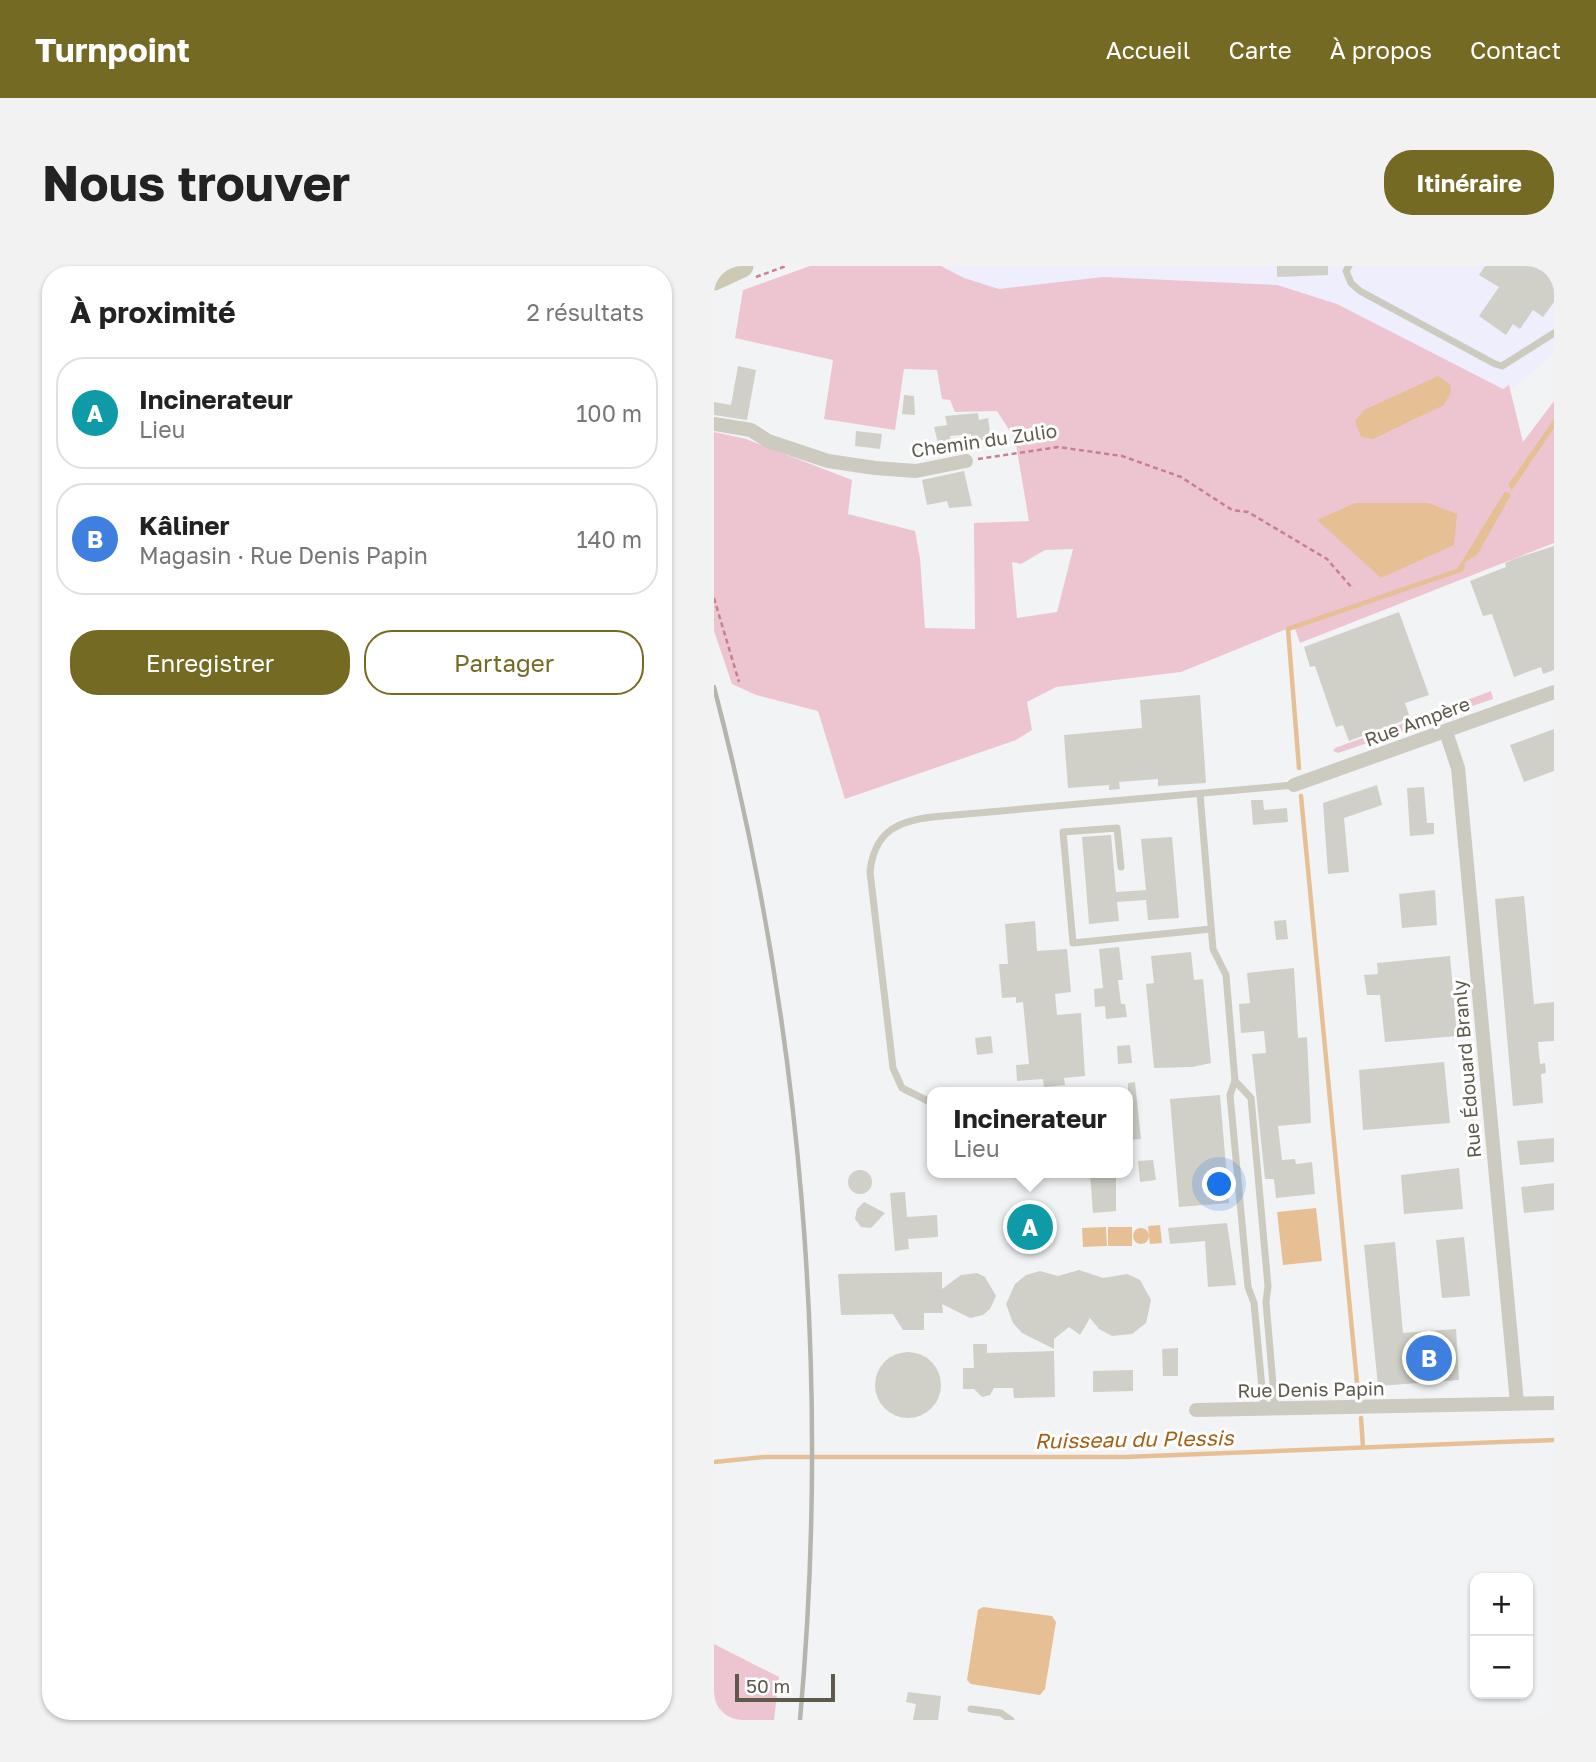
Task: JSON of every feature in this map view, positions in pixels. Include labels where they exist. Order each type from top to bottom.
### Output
[{"type":"main road","points":[[714,271],[731,266]]},
{"type":"main road","points":[[714,278],[742,266]]},
{"type":"street","name":"Chemin du Zulio","points":[[714,424],[751,429],[768,441],[828,461],[875,468],[916,471],[966,461]]},
{"type":"street","name":"Rue Ampère","points":[[1294,785],[1554,692]]},
{"type":"street","name":"Rue Édouard Branly","points":[[1446,732],[1458,768],[1517,1403]]},
{"type":"street","name":"Rue Denis Papin","points":[[1196,1410],[1554,1403]]},
{"type":"lane","points":[[1349,266],[1346,271],[1351,283],[1360,291],[1495,364],[1502,366],[1554,333]]},
{"type":"lane","points":[[927,1100],[902,1088],[893,1068],[870,872],[871,859],[881,838],[898,823],[912,819],[1294,785]]},
{"type":"lane","points":[[1200,794],[1213,949],[1226,975],[1236,1081],[1230,1096],[1248,1287],[1254,1303],[1270,1409]]},
{"type":"lane","points":[[1121,867],[1118,828],[1063,832],[1073,943],[1211,929]]},
{"type":"lane","points":[[1236,1081],[1251,1098],[1268,1286],[1266,1302],[1270,1409]]},
{"type":"lane","points":[[971,1709],[1001,1713],[1012,1720]]},
{"type":"path","name":"Chemin du Zulio","points":[[966,461],[1058,446],[1122,456],[1181,477],[1232,510],[1248,512],[1327,559],[1353,589]]},
{"type":"path","points":[[714,598],[739,682]]},
{"type":"shaded area","points":[[810,266],[941,266],[964,278],[999,289],[1103,277],[1277,285],[1337,304],[1503,389],[1509,385],[1523,442],[1554,401],[1554,543],[1300,643],[1294,626],[1181,672],[1056,687],[1027,702],[1032,730],[1016,740],[845,799],[818,711],[756,695],[732,684],[714,631],[714,432],[746,439],[852,480],[848,514],[915,531],[920,558],[925,628],[975,629],[974,523],[1029,521],[1015,439],[997,411],[955,412],[950,400],[942,399],[937,370],[904,369],[895,430],[824,419],[833,360],[735,338],[743,290]],"holes":[[[1073,549],[1057,612],[1017,618],[1012,562],[1021,564],[1045,550]]]},
{"type":"shaded area","points":[[928,266],[1554,266],[1554,353],[1505,395],[994,299]]},
{"type":"shaded area","points":[[1438,376],[1450,384],[1451,392],[1444,405],[1373,439],[1361,437],[1355,421],[1364,410]]},
{"type":"shaded area","points":[[1554,419],[1554,428],[1512,490],[1508,485]]},
{"type":"shaded area","points":[[1505,491],[1511,495],[1477,555],[1465,562],[1464,570],[1456,571]]},
{"type":"shaded area","points":[[1355,503],[1429,503],[1457,514],[1454,545],[1381,578],[1317,520]]},
{"type":"shaded area","points":[[1491,691],[1493,699],[1431,720],[1428,718],[1430,714]]},
{"type":"shaded area","points":[[1412,720],[1416,722],[1414,727],[1338,753],[1333,751],[1335,748]]},
{"type":"shaded area","points":[[1316,1208],[1322,1261],[1283,1265],[1277,1212]]},
{"type":"shaded area","points":[[1160,1225],[1162,1243],[1150,1244],[1148,1226]]},
{"type":"shaded area","points":[[1106,1227],[1107,1246],[1083,1247],[1082,1228]]},
{"type":"shaded area","points":[[1108,1227],[1132,1227],[1132,1246],[1108,1246]]},
{"type":"shaded area","points":[[1138,1228],[1144,1228],[1149,1236],[1147,1242],[1138,1244],[1133,1239],[1133,1233]]},
{"type":"shaded area","points":[[983,1607],[1052,1616],[1056,1622],[1045,1689],[1040,1695],[971,1684],[967,1680],[978,1610]]},
{"type":"shaded area","points":[[714,1644],[779,1677],[774,1720],[714,1720]]},
{"type":"building","points":[[1277,266],[1328,266],[1328,275],[1277,277]]},
{"type":"building","points":[[1485,266],[1548,266],[1554,270],[1554,302],[1543,317],[1533,310],[1520,329],[1513,324],[1506,335],[1479,316],[1499,287],[1479,275]]},
{"type":"building","points":[[738,366],[756,370],[747,420],[714,415],[714,402],[731,405]]},
{"type":"building","points":[[904,395],[914,396],[915,415],[902,414]]},
{"type":"building","points":[[978,413],[979,420],[988,418],[991,439],[972,441],[971,434],[950,436],[953,454],[941,456],[934,427],[947,425],[945,416]]},
{"type":"building","points":[[856,431],[882,434],[880,449],[855,446]]},
{"type":"building","points":[[964,471],[972,506],[949,508],[947,501],[927,505],[922,480]]},
{"type":"building","points":[[1554,546],[1554,670],[1543,674],[1541,667],[1514,677],[1492,614],[1483,616],[1470,581],[1506,567],[1505,563],[1514,559]]},
{"type":"building","points":[[1399,612],[1429,695],[1405,703],[1410,718],[1349,741],[1343,725],[1336,727],[1315,666],[1310,667],[1304,647]]},
{"type":"building","points":[[1200,695],[1206,783],[1158,786],[1158,779],[1119,782],[1120,789],[1109,790],[1109,785],[1068,788],[1064,735],[1142,728],[1140,700]]},
{"type":"building","points":[[1554,729],[1554,771],[1524,782],[1510,745]]},
{"type":"building","points":[[1377,785],[1382,805],[1344,818],[1349,872],[1328,874],[1323,803]]},
{"type":"building","points":[[1424,787],[1427,823],[1434,823],[1434,834],[1410,836],[1407,788]]},
{"type":"building","points":[[1251,800],[1263,800],[1264,810],[1287,808],[1288,822],[1253,825]]},
{"type":"building","points":[[1111,835],[1116,892],[1146,890],[1141,839],[1172,837],[1179,918],[1148,920],[1146,900],[1117,902],[1119,921],[1089,924],[1082,837]]},
{"type":"building","points":[[1435,890],[1437,925],[1402,928],[1399,894]]},
{"type":"building","points":[[1524,896],[1534,1004],[1554,1002],[1554,1041],[1538,1042],[1540,1064],[1545,1063],[1546,1073],[1541,1074],[1543,1103],[1513,1106],[1495,899]]},
{"type":"building","points":[[1286,920],[1288,939],[1276,940],[1274,921]]},
{"type":"building","points":[[1035,921],[1037,951],[1067,949],[1071,992],[1055,994],[1057,1015],[1081,1013],[1085,1076],[1064,1078],[1065,1085],[1044,1087],[1043,1079],[1017,1081],[1016,1065],[1029,1064],[1023,1002],[1016,1003],[1016,997],[1002,998],[999,964],[1008,964],[1005,924]]},
{"type":"building","points":[[1119,947],[1123,980],[1118,980],[1121,1004],[1125,1004],[1127,1017],[1106,1019],[1105,1006],[1095,1007],[1094,989],[1103,988],[1099,949]]},
{"type":"building","points":[[1191,952],[1194,980],[1203,979],[1211,1063],[1192,1067],[1154,1068],[1146,984],[1154,983],[1151,956]]},
{"type":"building","points":[[1450,956],[1457,1036],[1385,1042],[1380,995],[1367,995],[1364,975],[1378,974],[1377,963]]},
{"type":"building","points":[[1294,968],[1298,1038],[1307,1037],[1311,1123],[1278,1126],[1282,1160],[1295,1159],[1296,1164],[1312,1162],[1315,1194],[1276,1198],[1274,1179],[1265,1179],[1252,1054],[1266,1053],[1264,1031],[1241,1033],[1239,1004],[1250,1003],[1247,973]]},
{"type":"building","points":[[991,1036],[993,1053],[977,1055],[975,1038]]},
{"type":"building","points":[[1130,1045],[1132,1063],[1118,1064],[1117,1046]]},
{"type":"building","points":[[1444,1062],[1450,1123],[1363,1130],[1359,1070]]},
{"type":"building","points":[[1135,1082],[1141,1139],[1133,1140],[1133,1087],[1128,1087],[1128,1083]]},
{"type":"building","points":[[1220,1095],[1229,1203],[1179,1207],[1170,1099]]},
{"type":"building","points":[[1554,1138],[1554,1162],[1520,1165],[1517,1141]]},
{"type":"building","points":[[1153,1160],[1156,1180],[1140,1182],[1138,1161]]},
{"type":"building","points":[[1459,1168],[1463,1209],[1404,1214],[1401,1175]]},
{"type":"building","points":[[860,1170],[869,1173],[872,1182],[869,1191],[860,1194],[851,1191],[848,1182],[851,1173]]},
{"type":"building","points":[[1090,1178],[1116,1178],[1116,1211],[1093,1213]]},
{"type":"building","points":[[1554,1183],[1554,1210],[1524,1213],[1521,1187]]},
{"type":"building","points":[[905,1192],[907,1217],[937,1215],[938,1237],[908,1239],[909,1249],[895,1251],[890,1193]]},
{"type":"building","points":[[864,1202],[885,1213],[871,1228],[861,1227],[855,1219],[857,1209]]},
{"type":"building","points":[[1035,1216],[1036,1238],[1025,1238],[1023,1217]]},
{"type":"building","points":[[1227,1223],[1236,1285],[1208,1287],[1205,1241],[1170,1244],[1168,1228]]},
{"type":"building","points":[[1464,1237],[1470,1296],[1442,1298],[1436,1240]]},
{"type":"building","points":[[1395,1242],[1403,1333],[1456,1329],[1459,1380],[1378,1386],[1364,1245]]},
{"type":"building","points":[[1079,1270],[1103,1278],[1127,1274],[1140,1280],[1151,1300],[1146,1323],[1132,1334],[1112,1336],[1099,1329],[1090,1318],[1080,1335],[1069,1327],[1054,1339],[1054,1349],[1022,1333],[1013,1323],[1006,1304],[1015,1284],[1026,1275],[1040,1271],[1058,1276]]},
{"type":"building","points":[[942,1272],[942,1289],[961,1275],[977,1273],[985,1277],[996,1296],[990,1309],[983,1315],[970,1318],[942,1304],[943,1313],[924,1313],[924,1330],[903,1330],[893,1314],[841,1315],[838,1274]]},
{"type":"building","points":[[973,1344],[987,1344],[987,1353],[1054,1351],[1055,1397],[1014,1398],[1013,1388],[994,1388],[990,1395],[982,1397],[974,1389],[963,1389],[963,1368],[974,1368]]},
{"type":"building","points":[[1178,1348],[1178,1376],[1163,1376],[1162,1349]]},
{"type":"building","points":[[901,1352],[915,1352],[927,1357],[936,1366],[941,1385],[939,1398],[932,1409],[915,1418],[901,1418],[889,1413],[880,1404],[875,1392],[875,1378],[880,1366],[889,1357]]},
{"type":"building","points":[[1133,1370],[1133,1391],[1093,1392],[1093,1371]]},
{"type":"building","points":[[908,1692],[941,1696],[938,1720],[913,1720],[916,1704],[906,1702]]},
{"type":"waterway","points":[[1299,768],[1288,629],[1460,570]]},
{"type":"waterway","points":[[1301,796],[1358,1393]]},
{"type":"waterway","points":[[1361,1418],[1363,1447]]},
{"type":"waterway","name":"Ruisseau du Plessis","points":[[714,1462],[765,1457],[1125,1457],[1554,1440]]},
{"type":"railway","points":[[714,687],[744,813],[769,941],[788,1070],[802,1200],[810,1330],[812,1460],[809,1590],[800,1720]]},
{"type":"place","name":"Incinerateur","points":[[1030,1227]]},
{"type":"place","name":"Kâliner","points":[[1429,1358]]}]
